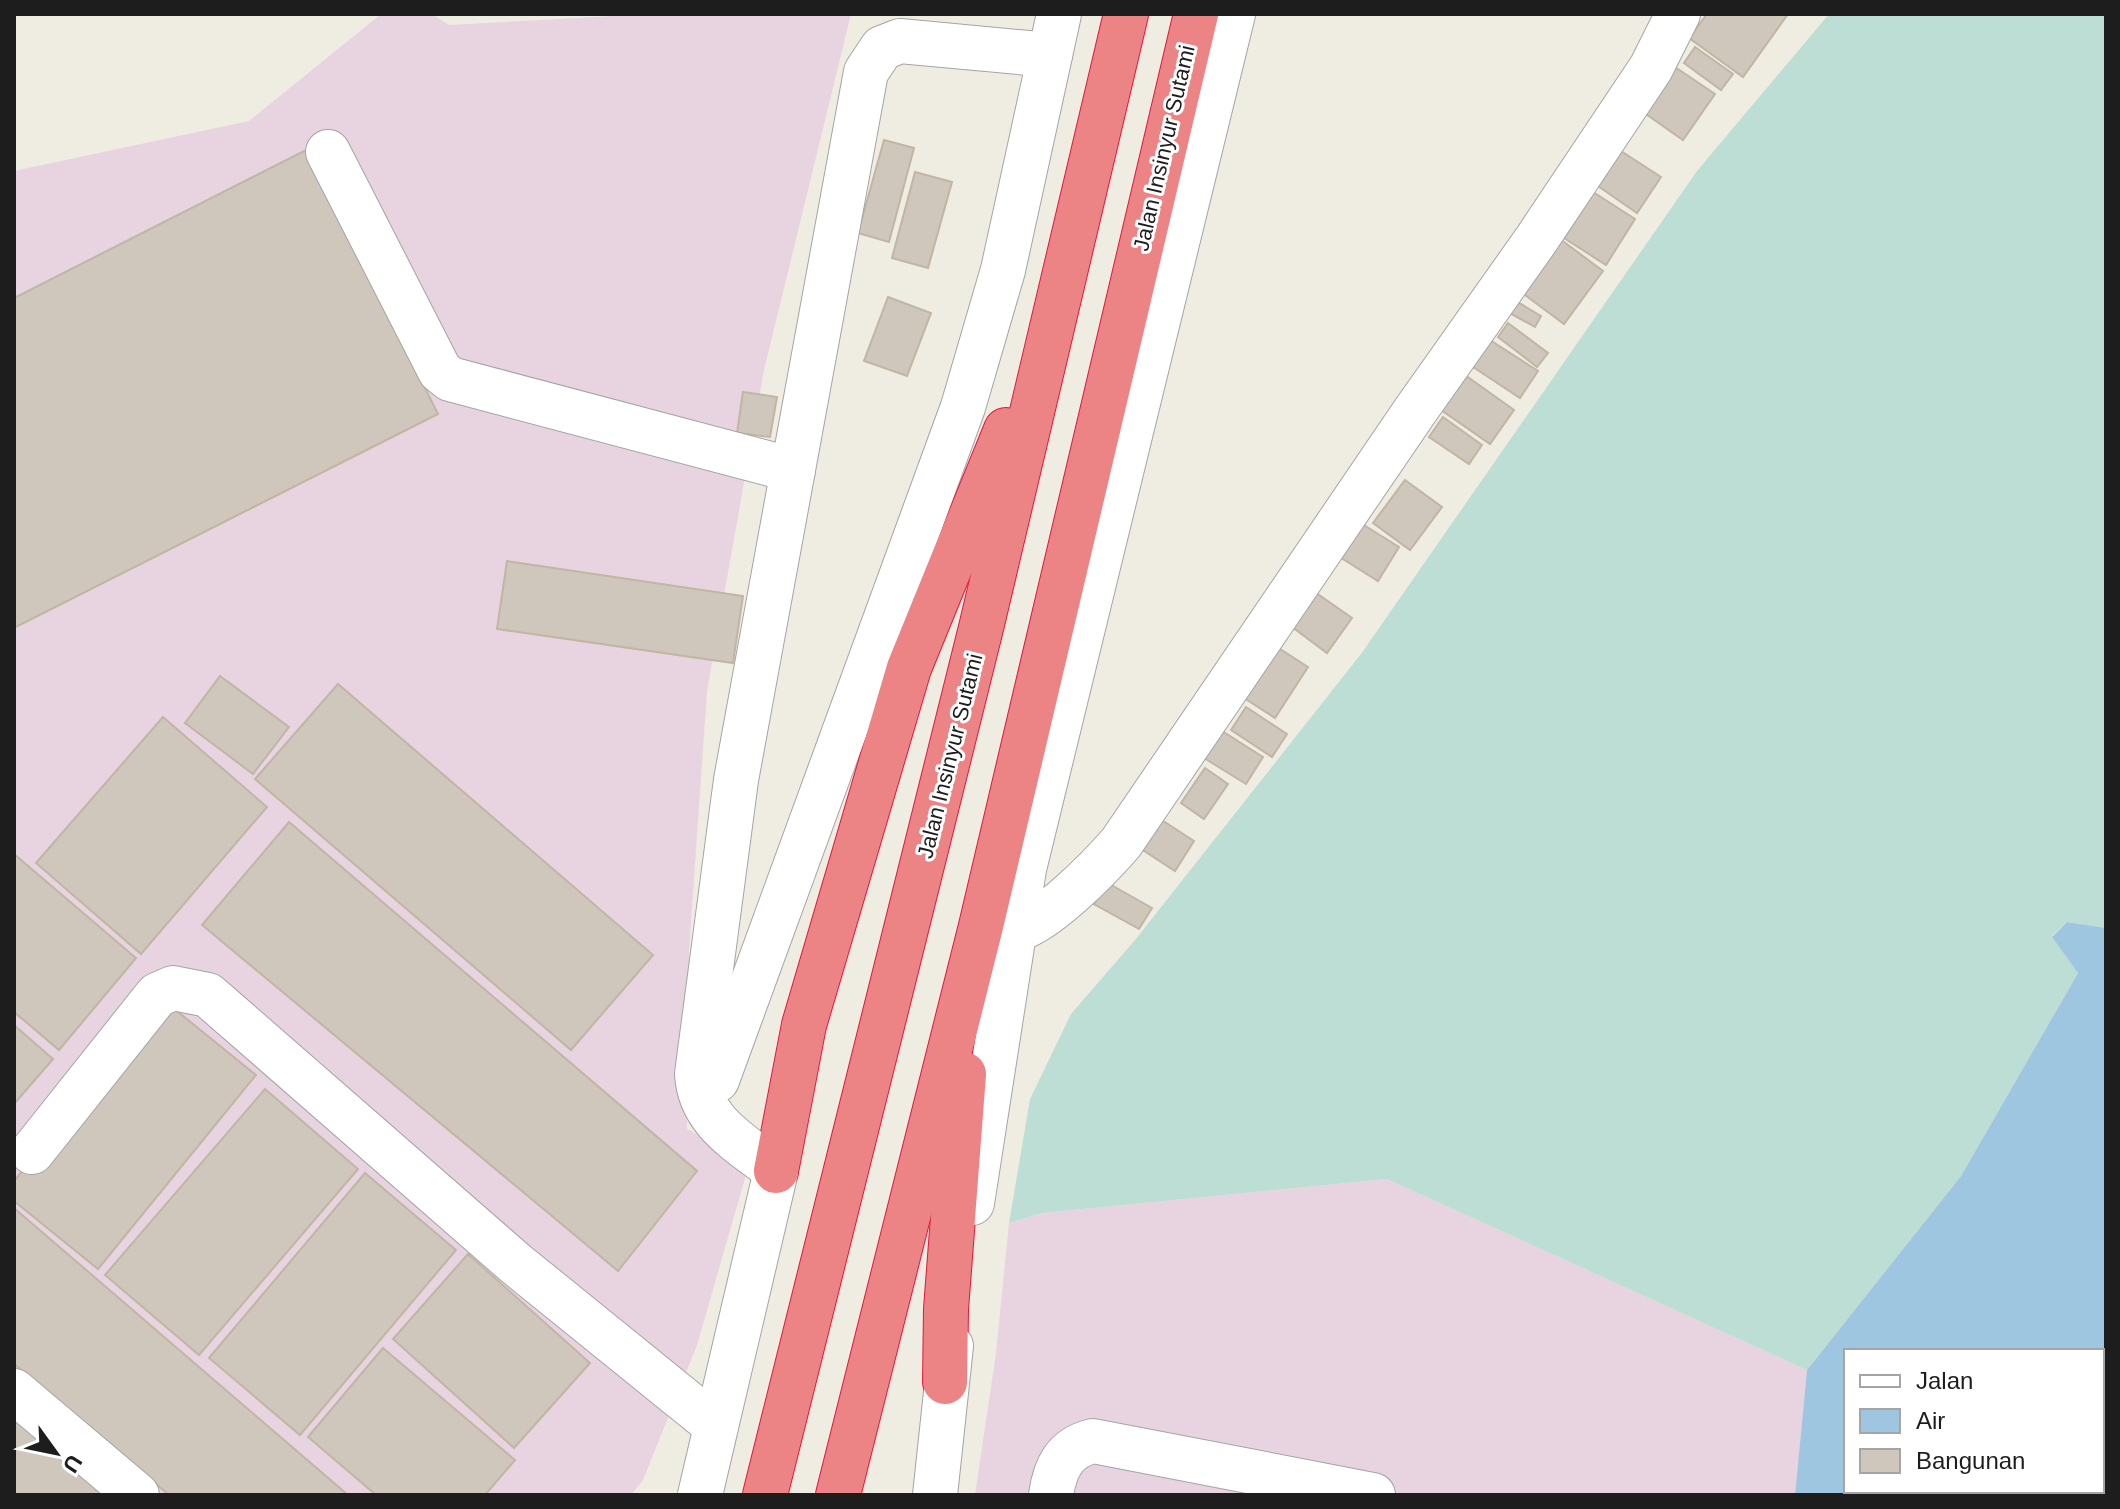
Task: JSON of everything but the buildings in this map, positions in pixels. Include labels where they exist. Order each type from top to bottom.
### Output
[{"type":"highway","name":"Jalan Insinyur Sutami","points":[[765,1495],[1059,303],[1126,14]]},
{"type":"highway","name":"Jalan Insinyur Sutami","points":[[838,1495],[968,979],[998,928],[1196,14]]},
{"type":"highway","points":[[776,1171],[804,1025],[909,668],[1059,303]]},
{"type":"highway","points":[[945,1382],[946,1309],[960,1160],[968,979]]},
{"type":"street","points":[[935,1495],[945,1382],[998,928],[1040,802],[1233,14]]},
{"type":"street","points":[[998,928],[1079,888],[1113,853],[1536,240],[1651,68],[1678,14]]},
{"type":"street","points":[[700,1495],[776,1171],[712,1118],[702,1103],[697,1074],[736,780],[866,72],[882,48],[900,41],[1054,35],[1003,270],[963,407],[727,1046],[712,1096],[712,1118]]},
{"type":"street","points":[[328,152],[440,371],[450,379],[793,470]]},
{"type":"street","points":[[32,1152],[157,995],[173,988],[208,995],[515,1263],[715,1425]]},
{"type":"street","points":[[14,1391],[137,1495]]},
{"type":"street","points":[[1051,1495],[1059,1464],[1067,1453],[1078,1444],[1093,1441],[1373,1495]]},
{"type":"shaded area","points":[[381,14],[432,14],[449,25],[649,14],[851,14],[764,370],[707,691],[689,951],[687,1129],[750,1161],[697,1345],[643,1480],[631,1495],[14,1495],[14,171],[249,121]]},
{"type":"shaded area","points":[[1829,14],[2106,14],[2106,928],[2067,922],[2052,936],[2078,973],[1961,1176],[1807,1370],[1387,1179],[1042,1213],[1009,1223],[1030,1099],[1071,1014],[1135,940],[1361,654],[1697,171]]},
{"type":"shaded area","points":[[1387,1179],[1807,1370],[1795,1495],[975,1495],[996,1353],[1009,1223],[1042,1213]]},
{"type":"water","points":[[2067,922],[2106,928],[2106,1495],[1795,1495],[1807,1370],[1961,1176],[2078,973],[2052,937]]}]
